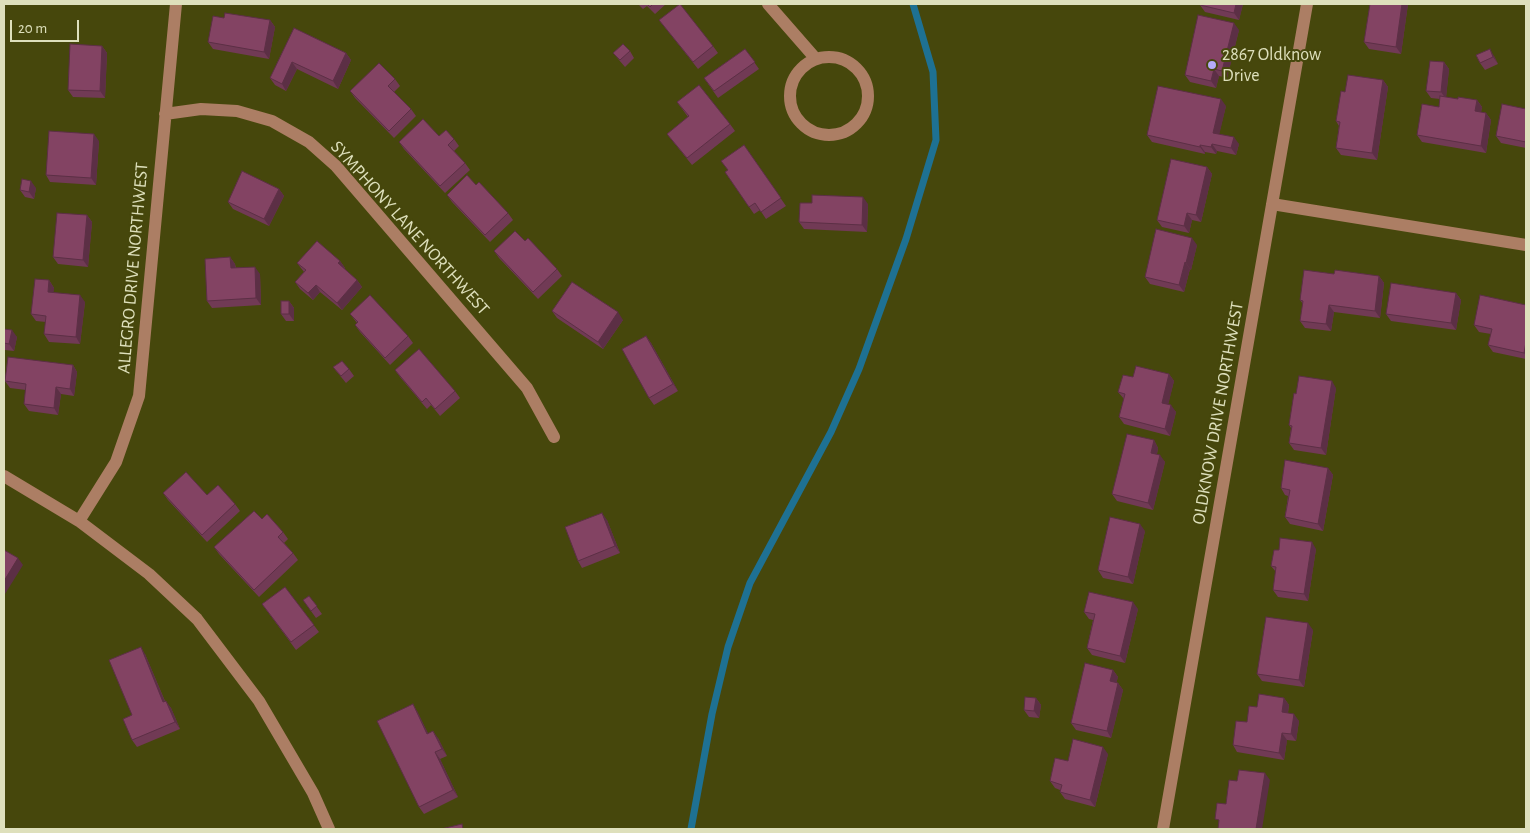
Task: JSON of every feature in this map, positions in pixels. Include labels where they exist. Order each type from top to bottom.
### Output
[{"type":"street","name":"ALLEGRO DRIVE NORTHWEST","points":[[80,521],[116,462],[139,396],[176,4]]},
{"type":"street","points":[[768,4],[816,60]]},
{"type":"street","name":"OLDKNOW DRIVE NORTHWEST","points":[[1164,829],[1307,4]]},
{"type":"street","points":[[829,58],[842,60],[853,66],[861,76],[866,88],[867,100],[864,113],[857,123],[846,131],[834,135],[822,135],[810,130],[800,122],[793,112],[790,99],[791,86],[801,70],[816,60],[829,58]]},
{"type":"street","name":"SYMPHONY LANE NORTHWEST","points":[[165,114],[201,109],[237,111],[272,121],[309,142],[336,166],[527,388],[554,437]]},
{"type":"street","points":[[1272,204],[1526,244]]},
{"type":"street","points":[[4,476],[80,521],[149,574],[197,619],[259,701],[313,793],[329,829]]},
{"type":"building","points":[[680,4],[713,46],[693,62],[659,20]]},
{"type":"building","points":[[1201,4],[1236,4],[1234,13]]},
{"type":"building","points":[[1370,4],[1402,4],[1396,47],[1364,42]]},
{"type":"building","points":[[225,13],[270,20],[264,52],[208,42],[213,16],[224,18]]},
{"type":"building","name":"2867 Oldknow Drive","points":[[1198,15],[1234,23],[1222,71],[1214,69],[1211,81],[1185,75]]},
{"type":"building","points":[[294,28],[346,53],[333,81],[292,62],[282,84],[270,78]]},
{"type":"building","points":[[70,44],[102,46],[100,91],[68,90]]},
{"type":"building","points":[[623,44],[630,51],[620,60],[613,53]]},
{"type":"building","points":[[745,49],[755,62],[714,91],[704,78]]},
{"type":"building","points":[[1490,49],[1493,57],[1480,63],[1476,55]]},
{"type":"building","points":[[1430,61],[1444,62],[1441,92],[1426,91]]},
{"type":"building","points":[[379,63],[395,79],[388,86],[411,109],[389,131],[350,91]]},
{"type":"building","points":[[1348,75],[1383,80],[1372,153],[1336,148],[1340,122],[1336,121],[1341,91],[1345,92]]},
{"type":"building","points":[[699,85],[730,124],[687,158],[667,134],[689,116],[677,102]]},
{"type":"building","points":[[1158,86],[1221,99],[1213,133],[1234,137],[1231,148],[1212,144],[1211,147],[1200,145],[1200,147],[1147,135]]},
{"type":"building","points":[[1440,96],[1477,100],[1475,111],[1486,113],[1481,146],[1417,135],[1422,104],[1439,107]]},
{"type":"building","points":[[1502,104],[1526,109],[1526,142],[1496,136]]},
{"type":"building","points":[[423,119],[439,136],[446,130],[454,139],[448,145],[465,163],[440,186],[399,142]]},
{"type":"building","points":[[49,131],[94,134],[91,178],[46,175]]},
{"type":"building","points":[[744,145],[781,198],[761,212],[755,203],[749,207],[725,172],[728,170],[721,161]]},
{"type":"building","points":[[1171,159],[1207,167],[1196,215],[1187,213],[1184,226],[1157,220]]},
{"type":"building","points":[[242,171],[279,189],[264,219],[228,202]]},
{"type":"building","points":[[467,175],[476,185],[479,182],[508,213],[485,235],[447,195]]},
{"type":"building","points":[[22,179],[31,181],[29,192],[20,190]]},
{"type":"building","points":[[812,195],[863,197],[862,225],[799,222],[800,203],[812,203]]},
{"type":"building","points":[[57,213],[87,215],[83,260],[53,257]]},
{"type":"building","points":[[1156,229],[1192,238],[1179,285],[1145,277]]},
{"type":"building","points":[[515,231],[525,241],[528,238],[557,269],[533,292],[494,251]]},
{"type":"building","points":[[317,241],[340,261],[338,263],[357,280],[337,303],[316,285],[308,293],[295,282],[306,270],[297,263]]},
{"type":"building","points":[[230,257],[231,268],[255,267],[256,298],[207,301],[205,259]]},
{"type":"building","points":[[1304,270],[1334,274],[1335,270],[1379,276],[1375,311],[1329,305],[1326,324],[1300,321],[1303,301],[1300,300]]},
{"type":"building","points":[[35,279],[49,280],[48,292],[80,295],[76,337],[44,334],[46,316],[31,314]]},
{"type":"building","points":[[572,282],[618,312],[598,342],[552,311]]},
{"type":"building","points":[[1391,283],[1456,293],[1451,323],[1386,314]]},
{"type":"building","points":[[370,295],[408,336],[385,358],[355,325],[358,322],[350,314]]},
{"type":"building","points":[[1480,295],[1526,305],[1526,342],[1524,353],[1488,345],[1492,329],[1474,325]]},
{"type":"building","points":[[281,301],[289,301],[289,314],[281,314]]},
{"type":"building","points":[[4,329],[12,330],[9,344],[4,343]]},
{"type":"building","points":[[646,336],[673,384],[649,398],[622,349]]},
{"type":"building","points":[[419,349],[455,391],[435,409],[426,398],[422,402],[395,370]]},
{"type":"building","points":[[8,357],[73,365],[70,389],[56,387],[54,408],[24,404],[26,384],[5,381]]},
{"type":"building","points":[[342,361],[349,369],[341,376],[333,367]]},
{"type":"building","points":[[1136,366],[1169,374],[1162,403],[1171,405],[1165,429],[1119,417],[1125,394],[1118,392],[1123,375],[1133,377]]},
{"type":"building","points":[[1299,376],[1332,381],[1321,448],[1289,443],[1292,426],[1289,425]]},
{"type":"building","points":[[1127,434],[1154,440],[1151,453],[1160,455],[1148,503],[1112,494]]},
{"type":"building","points":[[1285,460],[1328,468],[1318,524],[1285,517],[1290,490],[1281,488]]},
{"type":"building","points":[[186,472],[207,495],[218,485],[235,504],[202,535],[163,493]]},
{"type":"building","points":[[254,511],[262,519],[267,514],[283,532],[278,537],[293,553],[254,590],[214,547]]},
{"type":"building","points":[[602,513],[615,546],[578,561],[565,527]]},
{"type":"building","points":[[1110,517],[1140,524],[1128,577],[1098,570]]},
{"type":"building","points":[[1280,538],[1312,542],[1304,594],[1273,590],[1276,567],[1271,566],[1274,550],[1279,550]]},
{"type":"building","points":[[4,550],[18,558],[4,581]]},
{"type":"building","points":[[285,587],[314,625],[291,642],[262,604]]},
{"type":"building","points":[[1089,592],[1133,602],[1120,656],[1087,648],[1095,614],[1084,612]]},
{"type":"building","points":[[309,596],[317,606],[311,611],[303,600]]},
{"type":"building","points":[[1266,617],[1308,623],[1299,680],[1257,674]]},
{"type":"building","points":[[141,647],[163,702],[166,701],[175,722],[132,740],[123,719],[132,715],[109,660]]},
{"type":"building","points":[[1085,663],[1113,670],[1110,681],[1118,683],[1107,731],[1071,723]]},
{"type":"building","points":[[1259,694],[1284,698],[1282,712],[1294,714],[1291,734],[1282,733],[1279,753],[1233,745],[1236,721],[1247,722],[1249,706],[1257,707]]},
{"type":"building","points":[[1025,697],[1036,698],[1034,711],[1024,710]]},
{"type":"building","points":[[413,704],[427,734],[433,731],[442,749],[435,752],[453,790],[419,807],[377,721]]},
{"type":"building","points":[[1073,739],[1103,747],[1090,800],[1060,792],[1062,785],[1050,781],[1055,758],[1068,761]]},
{"type":"building","points":[[1239,770],[1265,773],[1256,829],[1218,829],[1219,820],[1215,819],[1217,803],[1226,804],[1229,780],[1237,781]]},
{"type":"building","points":[[462,824],[463,829],[441,829]]},
{"type":"waterway","points":[[691,829],[712,714],[728,647],[750,583],[831,432],[859,369],[906,239],[936,140],[933,72],[913,4]]},
{"type":"place","name":"2867 Oldknow Drive","points":[[1212,65]]}]
